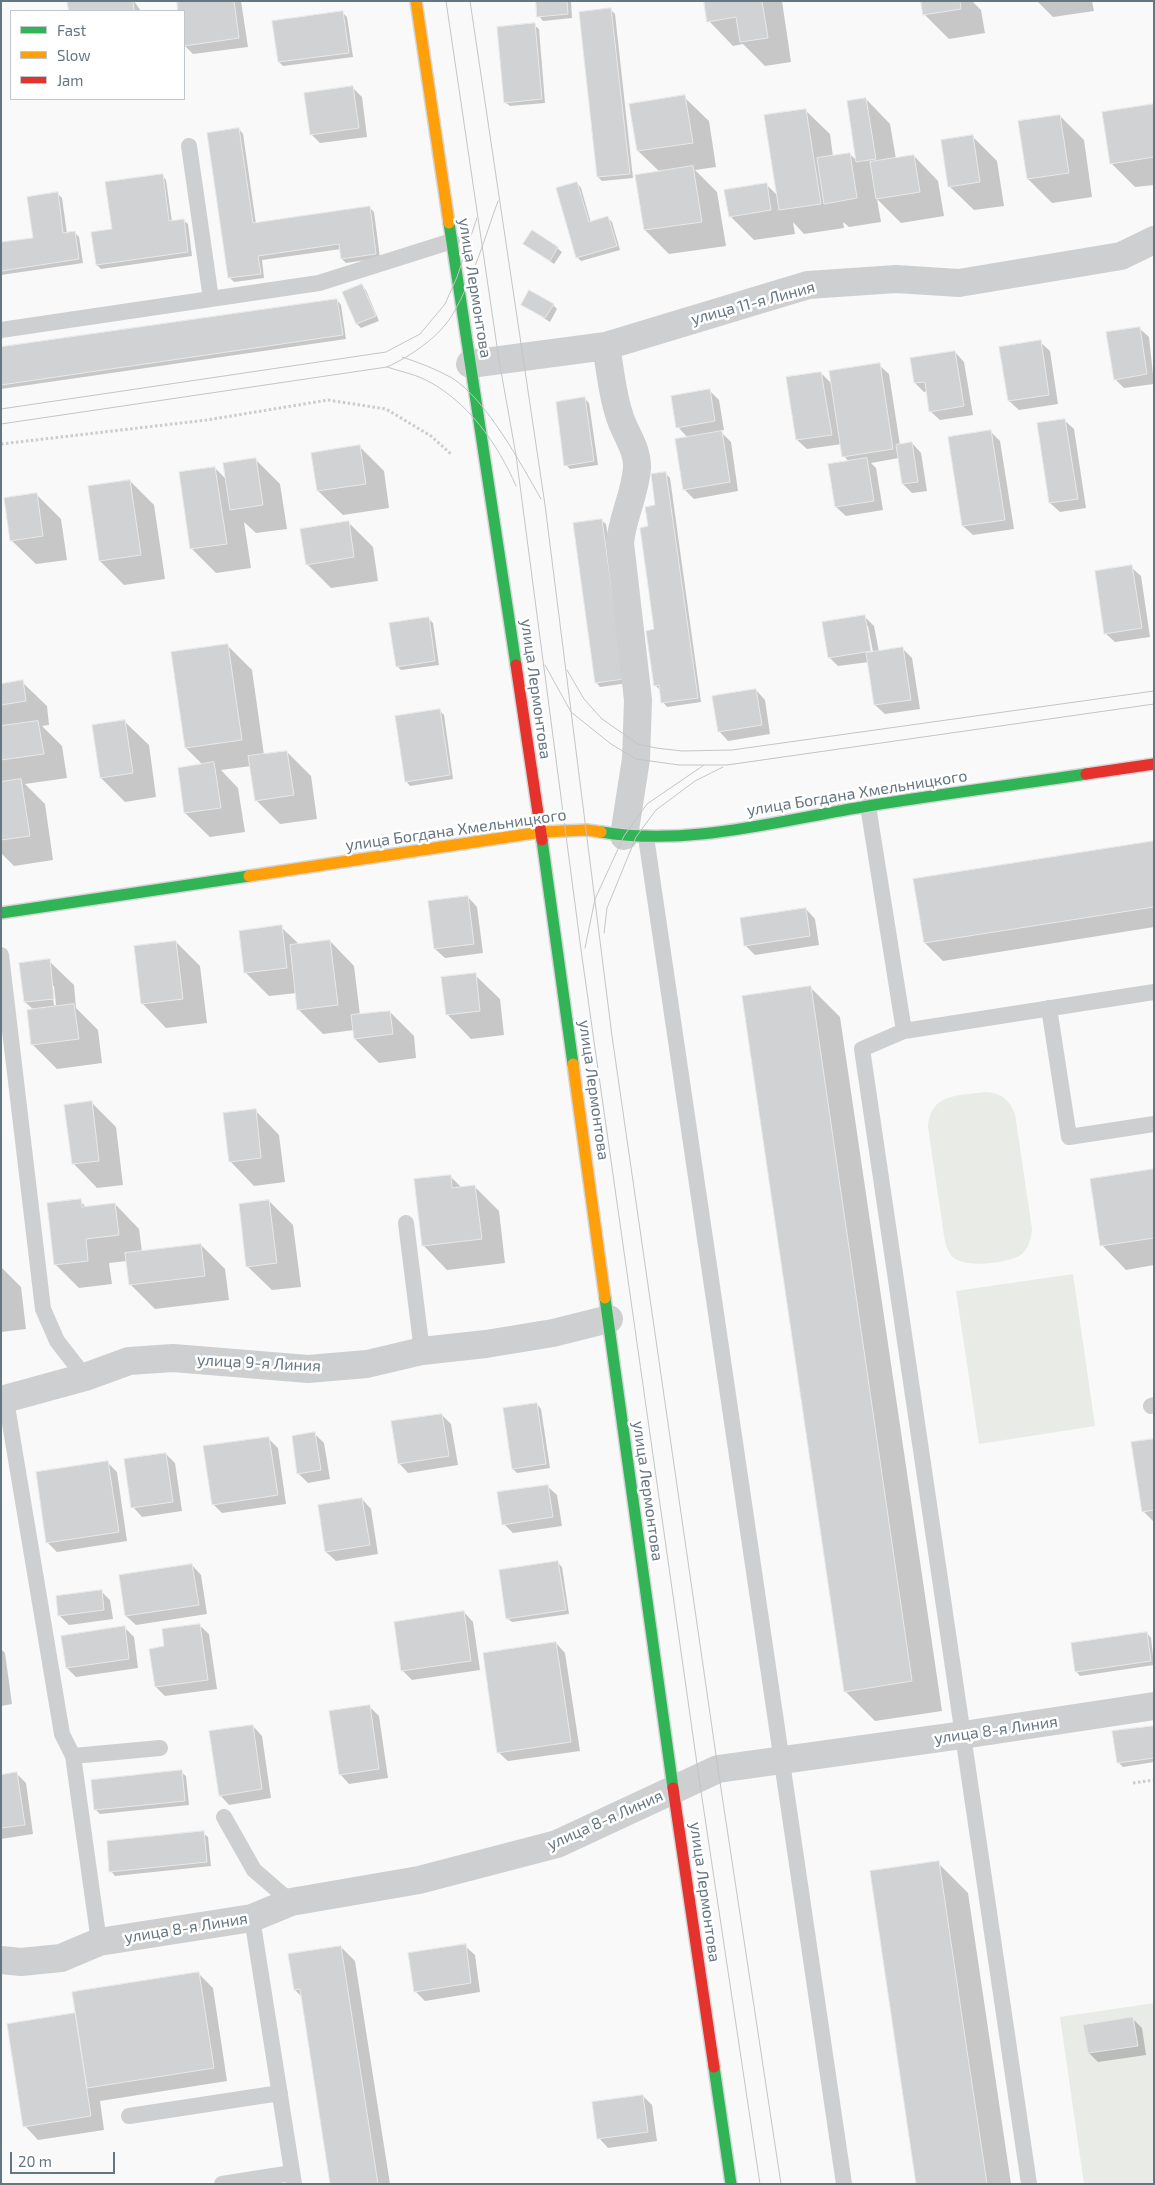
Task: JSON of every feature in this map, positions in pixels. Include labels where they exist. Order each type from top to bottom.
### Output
[{"type":"main road","name":"улица Лермонтова","points":[[416,1],[541,832],[673,1790],[731,2184]]},
{"type":"main road","name":"улица Богдана Хмельницкого","points":[[1,913],[541,832],[587,830],[635,837],[658,838],[727,831],[868,806],[1154,764]]},
{"type":"street","name":"улица 11-я Линия","points":[[470,364],[606,346],[808,285],[896,279],[959,283],[1121,256],[1154,240]]},
{"type":"street","points":[[606,346],[619,415],[633,443],[637,467],[632,497],[622,525],[620,543],[638,700],[635,837]]},
{"type":"street","name":"улица 9-я Линия","points":[[4,1400],[85,1377],[129,1361],[173,1358],[308,1369],[367,1364],[422,1351],[486,1344],[554,1333],[608,1319]]},
{"type":"street","name":"улица 8-я Линия","points":[[1,1960],[21,1962],[61,1958],[100,1942],[252,1918],[291,1902],[419,1880],[557,1844],[718,1769],[1154,1706]]},
{"type":"lane","points":[[189,146],[211,299]]},
{"type":"lane","points":[[1,330],[319,282],[452,241]]},
{"type":"lane","points":[[868,806],[904,1031]]},
{"type":"lane","points":[[635,837],[781,1760],[844,2184]]},
{"type":"lane","points":[[1,955],[43,1310],[57,1340],[85,1377]]},
{"type":"lane","points":[[1029,2184],[862,1049],[904,1031],[1154,992]]},
{"type":"lane","points":[[1049,1008],[1069,1138],[1154,1124]]},
{"type":"lane","points":[[406,1223],[422,1351]]},
{"type":"lane","points":[[4,1400],[62,1734],[73,1756],[100,1942]]},
{"type":"lane","points":[[73,1756],[160,1748]]},
{"type":"lane","points":[[224,1817],[254,1870],[291,1902]]},
{"type":"lane","points":[[222,2184],[293,2178],[252,1918]]},
{"type":"lane","points":[[129,2116],[280,2093]]},
{"type":"path","points":[[1,444],[207,420],[328,400],[386,409],[431,436],[453,455]]},
{"type":"path","points":[[1133,1783],[1154,1780]]},
{"type":"shaded area","points":[[985,1092],[1000,1095],[1010,1104],[1015,1114],[1032,1229],[1027,1247],[1019,1256],[1005,1261],[976,1264],[954,1258],[949,1253],[945,1242],[928,1127],[930,1116],[940,1102],[956,1096]]},
{"type":"shaded area","points":[[1073,1274],[1095,1426],[979,1444],[956,1291]]},
{"type":"shaded area","points":[[1154,2003],[1154,2184],[1084,2184],[1060,2017]]},
{"type":"building","points":[[67,1],[133,1],[134,10],[69,10]]},
{"type":"building","points":[[177,1],[234,1],[239,38],[185,46],[185,10],[178,10]]},
{"type":"building","points":[[536,1],[567,1],[568,14],[537,17]]},
{"type":"building","points":[[704,1],[762,1],[768,38],[740,42],[736,17],[707,22]]},
{"type":"building","points":[[921,1],[960,1],[961,9],[923,15]]},
{"type":"building","points":[[611,8],[630,174],[597,177],[579,12]]},
{"type":"building","points":[[343,11],[349,53],[278,62],[272,21]]},
{"type":"building","points":[[535,23],[542,99],[504,103],[497,27]]},
{"type":"building","points":[[353,86],[359,128],[310,135],[304,93]]},
{"type":"building","points":[[685,95],[693,143],[637,151],[629,104]]},
{"type":"building","points":[[866,98],[876,159],[856,162],[847,101]]},
{"type":"building","points":[[1154,104],[1154,157],[1110,164],[1102,112]]},
{"type":"building","points":[[806,109],[821,204],[779,210],[764,115]]},
{"type":"building","points":[[1060,115],[1069,173],[1027,179],[1018,121]]},
{"type":"building","points":[[239,128],[253,223],[370,206],[376,254],[341,259],[339,244],[258,256],[261,274],[228,278],[207,133]]},
{"type":"building","points":[[973,135],[980,182],[948,187],[941,140]]},
{"type":"building","points":[[850,153],[857,198],[824,204],[817,158]]},
{"type":"building","points":[[914,155],[920,192],[876,199],[870,162]]},
{"type":"building","points":[[693,166],[702,222],[644,230],[635,175]]},
{"type":"building","points":[[163,174],[169,221],[184,219],[188,252],[96,265],[91,232],[112,229],[105,182]]},
{"type":"building","points":[[577,182],[589,222],[608,216],[617,246],[576,258],[556,188]]},
{"type":"building","points":[[767,183],[771,210],[729,217],[724,190]]},
{"type":"building","points":[[58,192],[63,233],[75,231],[79,259],[1,271],[1,242],[33,238],[27,197]]},
{"type":"building","points":[[532,230],[558,247],[550,261],[523,244]]},
{"type":"building","points":[[362,284],[376,316],[356,324],[342,292]]},
{"type":"building","points":[[529,290],[554,304],[545,318],[521,305]]},
{"type":"building","points":[[337,299],[343,335],[1,385],[1,347]]},
{"type":"building","points":[[1140,327],[1147,374],[1114,380],[1106,332]]},
{"type":"building","points":[[1041,340],[1049,395],[1008,401],[999,347]]},
{"type":"building","points":[[955,351],[964,406],[929,412],[925,382],[914,383],[910,358]]},
{"type":"building","points":[[880,363],[893,449],[842,457],[829,371]]},
{"type":"building","points":[[821,372],[832,435],[796,440],[786,377]]},
{"type":"building","points":[[710,389],[715,421],[676,428],[671,396]]},
{"type":"building","points":[[585,397],[594,461],[564,466],[556,402]]},
{"type":"building","points":[[1065,419],[1078,499],[1049,503],[1037,423]]},
{"type":"building","points":[[991,430],[1005,520],[962,526],[948,437]]},
{"type":"building","points":[[722,431],[730,482],[683,490],[675,439]]},
{"type":"building","points":[[912,442],[918,482],[902,484],[896,445]]},
{"type":"building","points":[[360,445],[366,484],[317,491],[311,453]]},
{"type":"building","points":[[256,458],[263,505],[230,510],[223,463]]},
{"type":"building","points":[[867,458],[874,501],[835,507],[828,464]]},
{"type":"building","points":[[215,467],[227,544],[190,549],[179,472]]},
{"type":"building","points":[[666,472],[698,698],[661,703],[659,685],[654,686],[646,631],[654,629],[640,528],[648,526],[645,507],[655,505],[651,474]]},
{"type":"building","points":[[130,480],[141,555],[99,561],[88,486]]},
{"type":"building","points":[[37,493],[43,536],[10,541],[4,498]]},
{"type":"building","points":[[602,519],[624,679],[595,683],[573,523]]},
{"type":"building","points":[[349,521],[354,557],[306,565],[300,529]]},
{"type":"building","points":[[1132,565],[1142,628],[1104,634],[1095,571]]},
{"type":"building","points":[[865,615],[871,651],[828,658],[822,622]]},
{"type":"building","points":[[429,617],[435,661],[396,667],[389,623]]},
{"type":"building","points":[[228,644],[242,740],[185,748],[171,652]]},
{"type":"building","points":[[903,647],[911,700],[874,705],[866,653]]},
{"type":"building","points":[[23,680],[26,701],[1,705],[1,684]]},
{"type":"building","points":[[756,689],[762,725],[718,732],[712,696]]},
{"type":"building","points":[[440,709],[450,775],[405,782],[395,716]]},
{"type":"building","points":[[125,720],[133,773],[100,778],[92,725]]},
{"type":"building","points":[[38,721],[44,754],[1,760],[1,726]]},
{"type":"building","points":[[287,751],[294,795],[255,801],[248,756]]},
{"type":"building","points":[[214,762],[221,808],[184,813],[178,768]]},
{"type":"building","points":[[21,779],[30,836],[1,840],[1,782]]},
{"type":"building","points":[[1154,841],[1154,907],[924,943],[913,879]]},
{"type":"building","points":[[468,896],[474,944],[434,949],[428,901]]},
{"type":"building","points":[[806,908],[810,936],[744,946],[740,918]]},
{"type":"building","points":[[282,925],[287,968],[244,973],[239,931]]},
{"type":"building","points":[[330,940],[338,1005],[297,1010],[290,945]]},
{"type":"building","points":[[176,941],[183,999],[141,1004],[134,946]]},
{"type":"building","points":[[50,959],[54,999],[24,1002],[19,963]]},
{"type":"building","points":[[476,973],[480,1011],[446,1015],[441,977]]},
{"type":"building","points":[[811,986],[912,1681],[844,1692],[742,996]]},
{"type":"building","points":[[74,1004],[79,1039],[31,1045],[27,1010]]},
{"type":"building","points":[[390,1011],[393,1034],[354,1039],[351,1015]]},
{"type":"building","points":[[92,1101],[99,1161],[72,1164],[64,1105]]},
{"type":"building","points":[[256,1109],[261,1158],[229,1162],[223,1113]]},
{"type":"building","points":[[1154,1169],[1154,1238],[1100,1246],[1090,1179]]},
{"type":"building","points":[[451,1175],[452,1188],[475,1185],[482,1239],[422,1246],[414,1179]]},
{"type":"building","points":[[81,1199],[82,1207],[115,1203],[119,1235],[86,1239],[88,1261],[54,1265],[47,1203]]},
{"type":"building","points":[[269,1200],[277,1263],[246,1267],[239,1204]]},
{"type":"building","points":[[201,1244],[205,1276],[129,1285],[125,1253]]},
{"type":"building","points":[[537,1403],[546,1464],[512,1469],[503,1408]]},
{"type":"building","points":[[442,1414],[449,1456],[398,1464],[391,1421]]},
{"type":"building","points":[[315,1432],[321,1470],[297,1474],[292,1436]]},
{"type":"building","points":[[269,1437],[278,1495],[212,1505],[203,1446]]},
{"type":"building","points":[[1154,1439],[1154,1510],[1142,1512],[1131,1442]]},
{"type":"building","points":[[166,1453],[173,1502],[131,1508],[124,1459]]},
{"type":"building","points":[[108,1461],[119,1532],[46,1543],[36,1472]]},
{"type":"building","points":[[548,1485],[553,1517],[502,1525],[497,1492]]},
{"type":"building","points":[[362,1498],[370,1545],[325,1552],[318,1505]]},
{"type":"building","points":[[558,1561],[566,1610],[506,1619],[499,1570]]},
{"type":"building","points":[[192,1564],[199,1605],[125,1616],[119,1575]]},
{"type":"building","points":[[102,1590],[104,1610],[58,1616],[56,1596]]},
{"type":"building","points":[[464,1611],[471,1661],[401,1671],[394,1622]]},
{"type":"building","points":[[200,1624],[208,1680],[155,1687],[149,1649],[164,1646],[162,1629]]},
{"type":"building","points":[[125,1626],[129,1659],[66,1668],[61,1636]]},
{"type":"building","points":[[1147,1632],[1151,1661],[1075,1672],[1071,1643]]},
{"type":"building","points":[[556,1642],[571,1742],[497,1753],[483,1653]]},
{"type":"building","points":[[370,1705],[379,1769],[339,1775],[329,1711]]},
{"type":"building","points":[[253,1725],[262,1789],[219,1796],[209,1731]]},
{"type":"building","points":[[1154,1726],[1154,1758],[1117,1763],[1112,1731]]},
{"type":"building","points":[[182,1770],[185,1801],[94,1810],[91,1780]]},
{"type":"building","points":[[17,1772],[25,1825],[1,1828],[1,1775]]},
{"type":"building","points":[[204,1831],[207,1862],[109,1872],[107,1841]]},
{"type":"building","points":[[939,1861],[987,2184],[916,2184],[870,1871]]},
{"type":"building","points":[[466,1944],[471,1983],[414,1992],[408,1953]]},
{"type":"building","points":[[341,1946],[378,2184],[330,2184],[300,1989],[294,1990],[288,1954]]},
{"type":"building","points":[[199,1972],[214,2068],[87,2088],[72,1992]]},
{"type":"building","points":[[75,2013],[91,2116],[23,2127],[7,2024]]},
{"type":"building","points":[[1133,2017],[1138,2046],[1088,2053],[1083,2025]]},
{"type":"building","points":[[643,2095],[648,2132],[597,2139],[592,2102]]},
{"type":"tram line","points":[[446,1],[499,360],[516,455],[582,957],[699,1778],[760,2184]]},
{"type":"tram line","points":[[470,1],[545,505],[612,1036],[718,1769],[781,2184]]},
{"type":"tram line","points":[[1,424],[387,367],[425,344],[448,321],[461,299],[473,272],[498,201]]},
{"type":"tram line","points":[[1,409],[386,352],[420,334],[445,304],[457,277],[477,218]]},
{"type":"tram line","points":[[402,357],[440,372],[465,388],[490,416],[502,433],[541,499]]},
{"type":"tram line","points":[[387,367],[424,379],[454,399],[467,411],[490,439],[509,470],[516,486]]},
{"type":"tram line","points":[[545,665],[571,712],[611,744],[636,759],[679,765],[727,765],[1154,704]]},
{"type":"tram line","points":[[567,670],[584,699],[602,719],[638,744],[682,751],[732,750],[1154,691]]},
{"type":"tram line","points":[[585,948],[595,899],[624,836],[647,804],[704,765]]},
{"type":"tram line","points":[[604,933],[607,908],[636,837],[656,810],[695,781],[723,767]]},
{"type":"traffic: fast","points":[[449,223],[516,665]]},
{"type":"traffic: fast","points":[[601,832],[634,836],[668,836],[735,830],[895,802],[1086,774]]},
{"type":"traffic: fast","points":[[542,840],[573,1064]]},
{"type":"traffic: fast","points":[[1,913],[249,876]]},
{"type":"traffic: fast","points":[[605,1298],[673,1788]]},
{"type":"traffic: fast","points":[[714,2067],[731,2184]]},
{"type":"traffic: slow","points":[[416,1],[449,223]]},
{"type":"traffic: slow","points":[[249,876],[541,832],[587,830],[601,832]]},
{"type":"traffic: slow","points":[[573,1064],[605,1298]]},
{"type":"traffic: jam","points":[[516,665],[542,840]]},
{"type":"traffic: jam","points":[[1086,774],[1154,764]]},
{"type":"traffic: jam","points":[[673,1788],[714,2067]]}]
